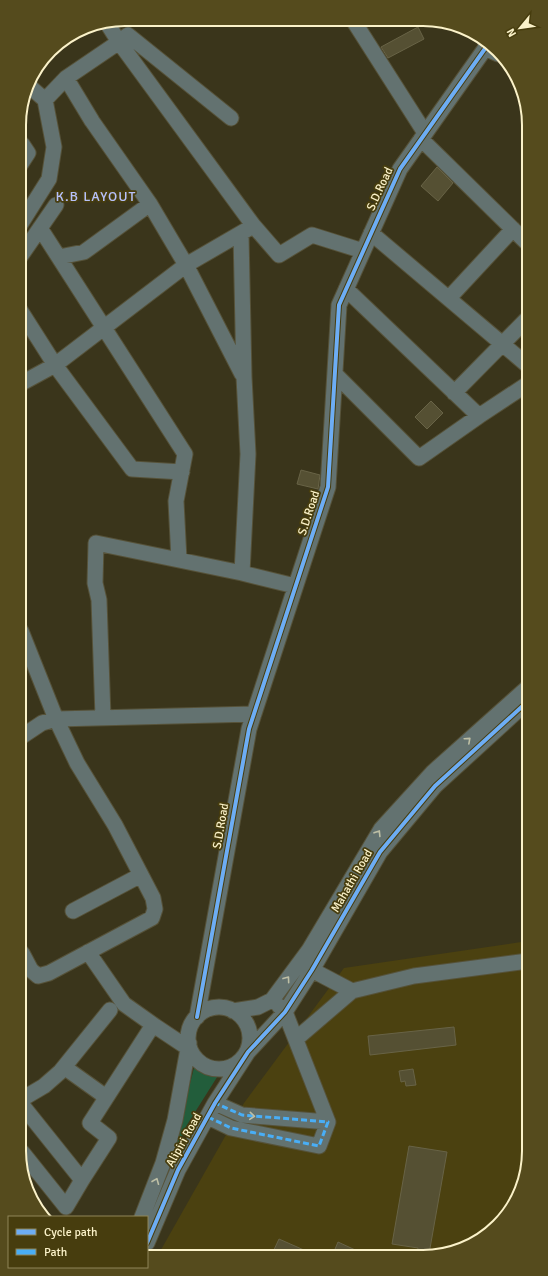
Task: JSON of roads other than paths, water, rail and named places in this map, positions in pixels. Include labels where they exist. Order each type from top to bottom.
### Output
[{"type":"street","points":[[357,26],[423,136],[522,238]]},
{"type":"street","points":[[110,27],[253,225],[279,255],[312,235],[363,252]]},
{"type":"street","points":[[45,100],[66,78],[128,35],[231,118]]},
{"type":"street","name":"S.D.Road","points":[[197,1017],[249,729],[328,487],[339,305],[400,169],[423,136],[488,51]]},
{"type":"street","points":[[66,78],[92,122],[150,204],[186,265],[244,377]]},
{"type":"street","points":[[26,215],[49,179],[54,147],[45,100],[33,89]]},
{"type":"street","points":[[59,257],[84,252],[150,204]]},
{"type":"street","points":[[26,248],[56,205]]},
{"type":"street","points":[[26,381],[55,365],[186,265],[241,234],[253,225]]},
{"type":"street","points":[[40,228],[185,454],[176,501],[179,560]]},
{"type":"street","points":[[449,298],[513,229]]},
{"type":"street","points":[[371,233],[522,361]]},
{"type":"street","points":[[241,234],[244,377],[248,454],[242,573]]},
{"type":"street","points":[[346,289],[479,416]]},
{"type":"street","points":[[26,319],[55,365],[132,470],[182,472]]},
{"type":"street","points":[[454,393],[522,324]]},
{"type":"street","points":[[335,374],[419,458],[522,388]]},
{"type":"street","points":[[103,717],[99,600],[95,583],[96,542],[242,573],[295,586]]},
{"type":"street","points":[[26,644],[56,719],[77,763],[115,825],[153,898],[155,909],[152,918],[49,973],[38,976],[31,970],[26,961]]},
{"type":"street","name":"Mahathi Road","points":[[272,1000],[309,950],[381,829],[522,693]]},
{"type":"street","name":"Mahathi Road","points":[[248,1052],[285,1012],[312,970],[380,852],[437,776],[522,709]]},
{"type":"street","points":[[26,734],[42,723],[56,719],[254,714]]},
{"type":"street","points":[[73,911],[141,875]]},
{"type":"street","points":[[88,952],[124,1004],[155,1026],[188,1046],[198,1060],[205,1066],[215,1069],[224,1069],[234,1066],[248,1052],[250,1034],[247,1024],[241,1016],[224,1008],[214,1008],[205,1011],[197,1017],[192,1024],[188,1046]]},
{"type":"street","points":[[296,1039],[352,991],[414,976],[522,962]]},
{"type":"street","points":[[312,970],[352,991]]},
{"type":"street","points":[[208,1117],[231,1128],[319,1146],[328,1122],[285,1012],[272,1000],[258,1007],[233,1011]]},
{"type":"street","points":[[26,1097],[44,1086],[64,1067],[110,1010]]},
{"type":"street","points":[[27,1158],[66,1206],[109,1138],[90,1123],[151,1028],[155,1026]]},
{"type":"street","name":"Alipiri Road","points":[[142,1216],[163,1163],[173,1127],[188,1046]]},
{"type":"street","name":"Alipiri Road","points":[[148,1241],[178,1170],[215,1104],[248,1052]]},
{"type":"street","points":[[64,1067],[106,1097]]},
{"type":"street","points":[[215,1104],[242,1115],[328,1122]]},
{"type":"street","points":[[26,1111],[82,1180]]},
{"type":"district","name":"K.B LAYOUT","points":[[96,196]]}]
